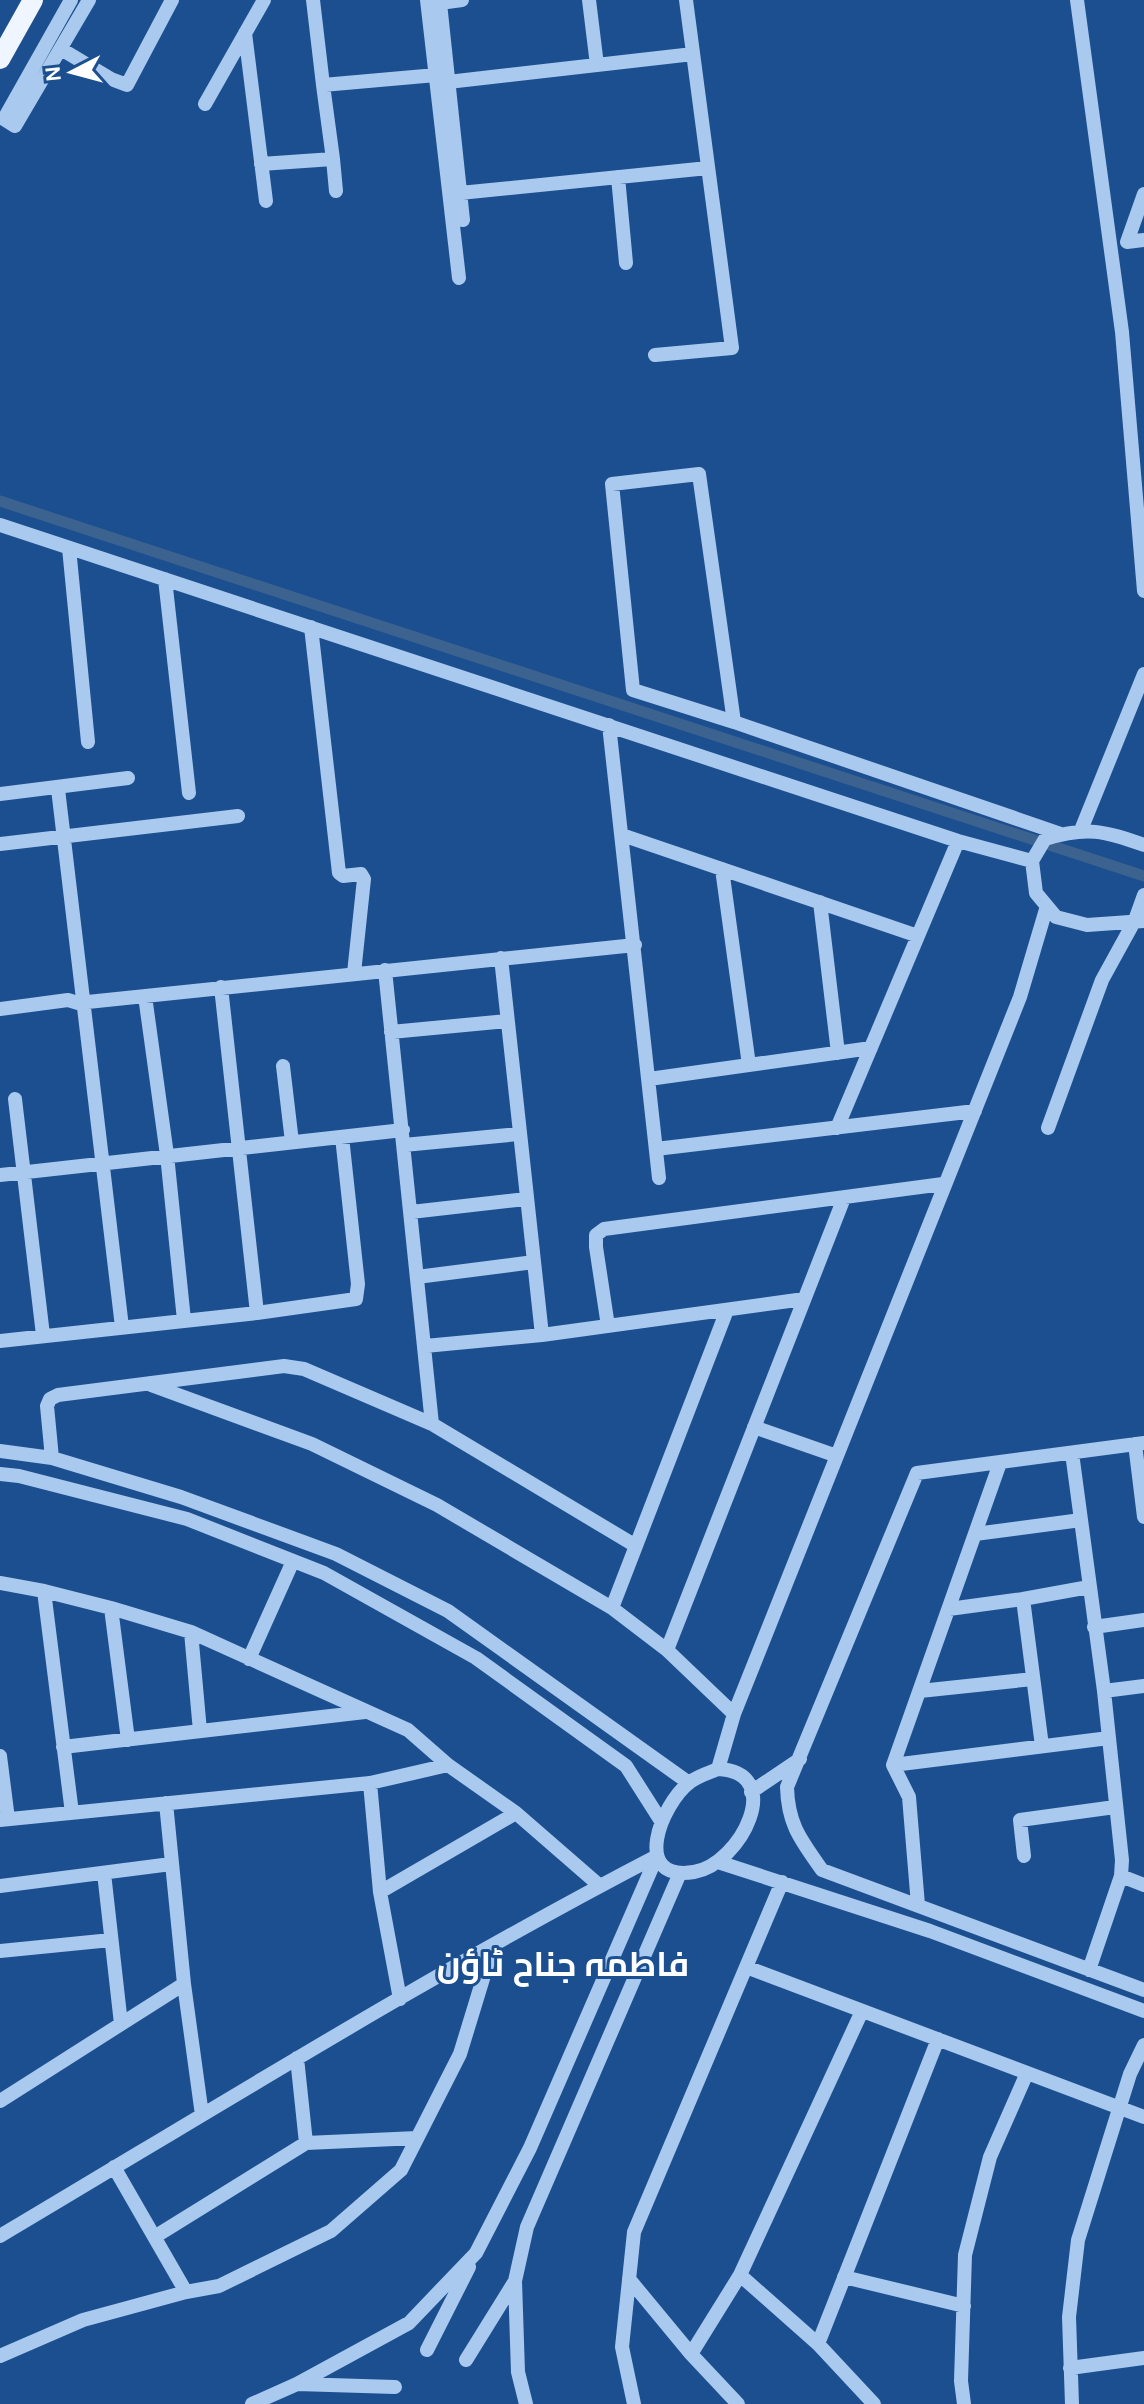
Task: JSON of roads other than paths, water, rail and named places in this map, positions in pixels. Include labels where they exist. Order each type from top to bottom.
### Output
[{"type":"main road","points":[[0,35],[20,0]]},
{"type":"main road","points":[[0,59],[33,0]]},
{"type":"street","points":[[71,0],[4,119],[15,126],[89,0]]},
{"type":"street","points":[[61,49],[127,85],[172,0]]},
{"type":"street","points":[[205,104],[264,0]]},
{"type":"street","points":[[313,0],[336,191]]},
{"type":"street","points":[[442,79],[460,193],[464,279],[442,79],[435,1],[462,0]]},
{"type":"street","points":[[589,0],[597,65]]},
{"type":"street","points":[[655,355],[732,348],[686,0]]},
{"type":"street","points":[[1077,0],[1122,332],[1144,591]]},
{"type":"street","points":[[245,33],[266,201]]},
{"type":"street","points":[[323,85],[442,79],[693,54]]},
{"type":"street","points":[[261,164],[333,159]]},
{"type":"street","points":[[460,193],[708,168]]},
{"type":"street","points":[[618,177],[626,263]]},
{"type":"street","points":[[1144,194],[1127,242],[1144,240]]},
{"type":"street","points":[[734,722],[699,474],[612,484],[633,690],[1061,834]]},
{"type":"street","points":[[0,525],[958,841],[1032,861]]},
{"type":"street","points":[[69,548],[88,742]]},
{"type":"street","points":[[165,579],[189,793]]},
{"type":"street","points":[[311,627],[339,873],[343,876],[361,874],[364,879],[354,973]]},
{"type":"street","points":[[1081,830],[1144,674]]},
{"type":"street","points":[[609,725],[659,1178]]},
{"type":"street","points":[[0,794],[128,778]]},
{"type":"street","points":[[58,789],[81,1003],[122,1327]]},
{"type":"street","points":[[0,844],[238,816]]},
{"type":"street","points":[[1139,920],[1087,925],[1056,917],[1036,893],[1032,861],[1045,839],[1081,830],[1106,832],[1144,845]]},
{"type":"street","points":[[622,835],[918,936]]},
{"type":"street","points":[[837,1128],[958,841]]},
{"type":"street","points":[[722,869],[749,1065]]},
{"type":"street","points":[[1048,1128],[1102,980],[1139,920],[1144,895]]},
{"type":"street","points":[[820,902],[838,1053]]},
{"type":"street","points":[[718,1769],[734,1714],[1020,997],[1047,906]]},
{"type":"street","points":[[0,1017],[81,1003],[221,987],[635,945]]},
{"type":"street","points":[[501,958],[542,1335]]},
{"type":"street","points":[[385,970],[432,1424]]},
{"type":"street","points":[[221,987],[257,1313]]},
{"type":"street","points":[[145,996],[167,1155],[184,1320]]},
{"type":"street","points":[[0,1009],[68,1000],[81,1003]]},
{"type":"street","points":[[391,1032],[507,1021]]},
{"type":"street","points":[[649,1079],[871,1048]]},
{"type":"street","points":[[283,1066],[292,1142]]},
{"type":"street","points":[[15,1099],[43,1335]]},
{"type":"street","points":[[656,1149],[975,1111]]},
{"type":"street","points":[[0,1175],[342,1137],[519,1134]]},
{"type":"street","points":[[0,1341],[356,1299],[358,1284],[342,1137]]},
{"type":"street","points":[[608,1326],[596,1247],[596,1235],[604,1229],[943,1184]]},
{"type":"street","points":[[667,1650],[844,1198]]},
{"type":"street","points":[[411,1212],[526,1199]]},
{"type":"street","points":[[417,1277],[534,1262]]},
{"type":"street","points":[[425,1346],[542,1335],[804,1299]]},
{"type":"street","points":[[612,1608],[727,1310]]},
{"type":"street","points":[[52,1458],[47,1406],[50,1399],[58,1395],[284,1366],[304,1369],[432,1424],[636,1546]]},
{"type":"street","points":[[148,1383],[312,1444],[437,1505],[612,1608],[667,1650],[734,1714]]},
{"type":"street","points":[[754,1427],[837,1456]]},
{"type":"street","points":[[1144,1517],[1140,1444],[917,1473],[787,1787],[787,1806],[793,1828],[822,1870],[1144,1990]]},
{"type":"street","points":[[0,1451],[52,1458],[181,1497],[336,1554],[448,1611],[689,1783]]},
{"type":"street","points":[[1072,1453],[1104,1691],[1122,1860],[1121,1876],[1089,1970]]},
{"type":"street","points":[[918,1905],[909,1797],[893,1765],[1000,1463]]},
{"type":"street","points":[[0,1474],[19,1476],[187,1519],[324,1573],[476,1658],[626,1766],[661,1821]]},
{"type":"street","points":[[975,1534],[1081,1520]]},
{"type":"street","points":[[249,1659],[293,1561]]},
{"type":"street","points":[[0,1583],[111,1608],[191,1632],[408,1730],[448,1765],[516,1813],[600,1886]]},
{"type":"street","points":[[949,1609],[1089,1587]]},
{"type":"street","points":[[44,1591],[72,1813]]},
{"type":"street","points":[[1023,1599],[1042,1746]]},
{"type":"street","points":[[111,1608],[128,1740]]},
{"type":"street","points":[[1094,1627],[1144,1620]]},
{"type":"street","points":[[191,1632],[200,1731]]},
{"type":"street","points":[[920,1691],[1033,1679]]},
{"type":"street","points":[[1104,1691],[1144,1686]]},
{"type":"street","points":[[63,1747],[367,1712]]},
{"type":"street","points":[[893,1765],[1109,1738]]},
{"type":"street","points":[[0,1756],[4,1820],[370,1783],[448,1765]]},
{"type":"street","points":[[751,1792],[800,1759]]},
{"type":"street","points":[[718,1769],[736,1772],[749,1784],[754,1807],[748,1827],[718,1862],[698,1871],[680,1873],[665,1868],[657,1856],[655,1838],[661,1821],[689,1783],[718,1769]]},
{"type":"street","points":[[370,1783],[380,1892],[400,1999]]},
{"type":"street","points":[[166,1803],[184,1984],[202,2115]]},
{"type":"street","points":[[1024,1856],[1020,1820],[1115,1807]]},
{"type":"street","points":[[380,1892],[516,1813]]},
{"type":"street","points":[[0,2236],[297,2058],[657,1856]]},
{"type":"street","points":[[427,2350],[530,2148],[657,1856]]},
{"type":"street","points":[[718,1862],[930,1931],[1144,2011]]},
{"type":"street","points":[[0,1886],[171,1864]]},
{"type":"street","points":[[104,1873],[121,2024]]},
{"type":"street","points":[[526,2404],[518,2372],[515,2281],[527,2227],[680,1873]]},
{"type":"street","points":[[1121,1876],[1144,1885]]},
{"type":"street","points":[[634,2404],[622,2347],[634,2232],[782,1882]]},
{"type":"street","points":[[0,1951],[111,1940]]},
{"type":"street","points":[[0,2356],[83,2320],[219,2286],[331,2231],[401,2170],[460,2054],[493,1946]]},
{"type":"street","points":[[746,1967],[1144,2117]]},
{"type":"street","points":[[0,2101],[184,1984]]},
{"type":"street","points":[[691,2354],[740,2275],[862,2011]]},
{"type":"street","points":[[818,2344],[938,2039]]},
{"type":"street","points":[[1072,2404],[1069,2317],[1078,2240],[1118,2107],[1144,2045]]},
{"type":"street","points":[[297,2058],[306,2143]]},
{"type":"street","points":[[964,2404],[961,2381],[965,2255],[990,2157],[1027,2073]]},
{"type":"street","points":[[156,2236],[306,2143],[417,2138]]},
{"type":"street","points":[[114,2167],[186,2292]]},
{"type":"street","points":[[252,2404],[297,2384],[409,2323],[476,2253]]},
{"type":"street","points":[[740,2275],[818,2344],[874,2404]]},
{"type":"street","points":[[844,2277],[964,2306]]},
{"type":"street","points":[[629,2279],[691,2354],[738,2404]]},
{"type":"street","points":[[466,2360],[515,2281]]},
{"type":"street","points":[[1070,2368],[1144,2358]]},
{"type":"street","points":[[297,2384],[395,2387]]},
{"type":"waterway","points":[[0,501],[1144,876]]},
{"type":"district","name":"فاطمہ جناح ٹاؤن","points":[[563,1965]]}]
